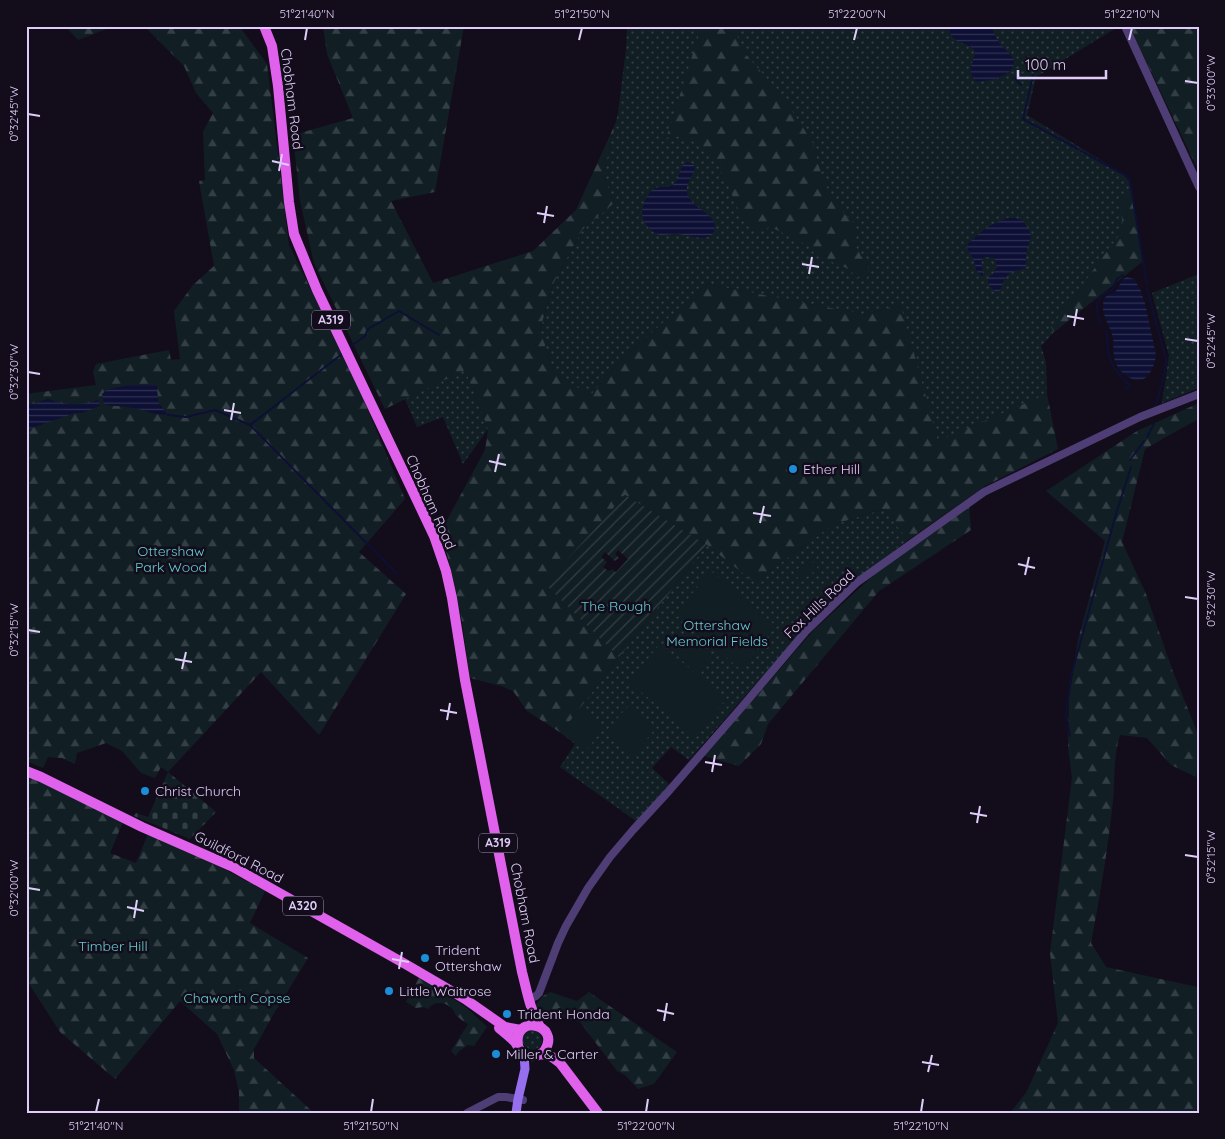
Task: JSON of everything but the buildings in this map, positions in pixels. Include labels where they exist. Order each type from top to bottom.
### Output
[{"type":"main road","name":"Chobham Road","points":[[264,26],[272,46],[278,86],[289,202],[294,234],[321,299],[434,536],[446,571],[513,927],[530,1002],[540,1027]]},
{"type":"main road","name":"Guildford Road","points":[[26,772],[41,777],[233,867],[465,999],[505,1027],[524,1028]]},
{"type":"main road","name":"Guildford Road","points":[[459,997],[508,1035],[521,1050]]},
{"type":"main road","name":"Chobham Road","points":[[524,1028],[530,1018],[530,1002]]},
{"type":"main road","points":[[521,1113],[520,1099],[525,1069],[518,1037],[524,1028],[536,1025],[545,1032],[598,1113]]},
{"type":"main road","points":[[516,1113],[528,1078],[539,1055],[546,1047],[548,1038]]},
{"type":"main road","points":[[521,1050],[552,1056],[560,1063],[588,1099]]},
{"type":"street","points":[[1125,26],[1199,187]]},
{"type":"street","name":"Fox Hills Road","points":[[530,1002],[539,993],[566,926],[588,888],[610,857],[807,630],[856,583],[984,492],[1140,417],[1199,394]]},
{"type":"street","points":[[467,1113],[498,1097],[520,1099]]},
{"type":"green space","points":[[65,26],[114,26],[78,40]]},
{"type":"green space","name":"Ottershaw Park Wood","points":[[144,26],[239,26],[267,64],[289,245],[355,379],[405,499],[359,552],[406,594],[319,735],[261,672],[168,772],[161,767],[155,778],[141,773],[122,751],[106,743],[77,753],[75,764],[62,758],[48,757],[43,768],[26,761],[26,430],[75,412],[82,413],[98,400],[86,404],[75,404],[59,403],[48,399],[26,406],[26,394],[96,385],[93,372],[96,364],[169,350],[171,360],[180,359],[174,311],[193,285],[214,266],[199,181],[205,180],[203,132],[213,113],[196,93],[184,66]],"holes":[[[156,385],[158,402],[167,415],[104,404]]]},
{"type":"green space","points":[[323,26],[464,26],[435,192],[391,201],[433,283],[533,251],[576,210],[616,122],[603,175],[614,203],[582,230],[553,284],[540,330],[554,372],[590,396],[620,361],[707,284],[862,314],[901,306],[938,441],[1047,394],[1058,449],[985,486],[908,540],[883,509],[832,525],[754,582],[707,545],[625,495],[546,584],[619,657],[561,733],[527,711],[513,691],[470,678],[462,622],[441,531],[485,450],[488,429],[465,370],[385,409],[314,263],[300,201],[293,135],[353,118],[327,54]]},
{"type":"green space","points":[[627,26],[1116,26],[1116,28],[1036,77],[1027,115],[1125,175],[1130,181],[1143,261],[1054,332],[1041,346],[1046,362],[1047,394],[938,442],[900,306],[862,314],[707,284],[620,361],[590,396],[554,372],[540,331],[553,284],[582,230],[614,203],[603,175],[618,113]]},
{"type":"green space","points":[[703,26],[733,26],[745,54],[781,94],[813,143],[823,181],[840,209],[856,225],[852,239],[869,268],[867,278],[857,278],[849,269],[827,260],[816,250],[771,227],[760,230],[747,225],[722,176],[722,163],[705,153],[692,140],[675,136],[666,138]]},
{"type":"green space","points":[[1130,26],[1199,26],[1199,172],[1136,40]]},
{"type":"green space","points":[[1131,191],[1143,261],[1054,332],[1051,327],[1123,230],[1120,200]]},
{"type":"green space","points":[[1199,274],[1199,388],[1162,403],[1169,356],[1152,293]]},
{"type":"green space","points":[[465,369],[488,429],[463,464],[443,417],[417,427],[405,399]]},
{"type":"green space","points":[[1199,403],[1199,419],[1145,449],[1122,542],[1146,594],[1172,669],[1199,737],[1199,759],[1196,777],[1171,765],[1147,738],[1120,735],[1115,760],[1109,836],[1091,943],[1106,967],[1197,987],[1199,983],[1199,1103],[1195,1113],[1010,1113],[1026,1093],[1058,1023],[1050,953],[1072,778],[1068,746],[1069,699],[1078,640],[1105,541],[1046,491],[1137,431]]},
{"type":"green space","name":"The Rough","points":[[625,495],[707,545],[619,657],[545,584]],"holes":[[[618,550],[628,559],[616,572],[612,569],[608,571],[603,567],[607,562],[601,557],[605,552],[615,561],[619,558],[615,554]]]},
{"type":"green space","points":[[969,506],[971,530],[879,591],[768,724],[761,744],[739,766],[704,756],[814,630],[876,573]]},
{"type":"green space","name":"Ottershaw Memorial Fields","points":[[884,509],[908,540],[857,579],[815,616],[689,760],[671,747],[652,768],[670,785],[636,821],[560,767],[575,744],[561,733],[707,545],[754,581],[832,525]]},
{"type":"green space","points":[[811,559],[818,569],[800,581],[794,572]]},
{"type":"green space","points":[[711,571],[776,626],[740,669],[675,614]]},
{"type":"green space","points":[[685,634],[714,658],[700,674],[672,650]]},
{"type":"green space","points":[[660,644],[726,699],[695,736],[629,682]]},
{"type":"green space","points":[[628,706],[655,729],[633,756],[605,733]]},
{"type":"green space","points":[[581,707],[604,727],[586,751],[561,733]]},
{"type":"green space","points":[[168,772],[216,812],[190,839],[134,816],[136,813],[148,817]]},
{"type":"green space","name":"Timber Hill","points":[[26,775],[123,822],[110,853],[136,863],[148,834],[207,860],[265,891],[250,923],[308,958],[254,1049],[254,1058],[314,1113],[239,1113],[239,1092],[234,1070],[217,1034],[180,1001],[115,1079],[60,1032],[26,979]]},
{"type":"green space","points":[[420,976],[468,1009],[487,1027],[474,1046],[468,1045],[458,1052],[456,1056],[451,1051],[468,1024],[447,1005],[437,1003],[428,1009],[423,1007],[416,1008],[406,1002]]},
{"type":"green space","points":[[550,992],[577,1001],[589,992],[677,1052],[654,1084],[638,1089],[625,1075],[617,1071],[580,1022],[541,1013],[535,1006],[543,996]]},
{"type":"green space","points":[[532,1030],[539,1033],[542,1040],[539,1047],[532,1050],[525,1047],[522,1040],[525,1033]]},
{"type":"shaded area","points":[[950,26],[991,27],[1000,44],[1013,58],[1014,64],[1012,69],[1001,77],[987,81],[975,81],[971,70],[975,51],[952,36]]},
{"type":"shaded area","points":[[687,162],[693,164],[695,168],[688,183],[687,193],[689,199],[709,216],[715,226],[714,232],[708,237],[658,234],[651,230],[643,219],[642,211],[649,193],[655,188],[668,187],[674,184],[682,167]]},
{"type":"shaded area","points":[[1008,218],[1016,218],[1023,221],[1031,236],[1026,254],[1026,267],[1010,273],[998,292],[989,285],[988,281],[997,267],[995,258],[985,257],[982,259],[983,276],[981,276],[976,270],[974,261],[967,248],[968,243],[984,230]]},
{"type":"shaded area","points":[[1127,277],[1134,279],[1140,289],[1145,303],[1156,355],[1151,372],[1144,379],[1139,380],[1125,375],[1117,365],[1114,358],[1113,337],[1103,307],[1105,297],[1116,291],[1123,279]]},
{"type":"shaded area","points":[[130,385],[157,385],[158,402],[168,415],[125,406],[104,404],[102,394],[108,389]]},
{"type":"shaded area","points":[[48,399],[73,404],[98,400],[100,406],[26,430],[26,406]]},
{"type":"waterway","points":[[1033,75],[1023,119],[1078,149]]},
{"type":"waterway","points":[[1015,78],[1021,85]]},
{"type":"waterway","points":[[1081,151],[1125,175],[1130,181],[1147,285]]},
{"type":"waterway","points":[[1101,325],[1097,308],[1099,299],[1112,290],[1117,279],[1123,275]]},
{"type":"waterway","points":[[1147,289],[1167,363],[1156,405]]},
{"type":"waterway","points":[[350,347],[365,336],[368,329],[399,311],[439,335]]},
{"type":"waterway","points":[[1106,331],[1108,352],[1113,366],[1130,385],[1125,390]]},
{"type":"waterway","points":[[250,425],[342,354]]},
{"type":"waterway","points":[[168,415],[186,417],[215,410],[250,425],[397,574]]},
{"type":"waterway","points":[[1147,437],[1154,424]]},
{"type":"waterway","points":[[1130,460],[1144,441]]},
{"type":"waterway","points":[[1070,736],[1066,714],[1071,676],[1131,467]]},
{"type":"place","name":"Ether Hill","points":[[793,469]]},
{"type":"place","name":"Christ Church","points":[[145,791]]},
{"type":"place","name":"Trident Ottershaw","points":[[425,958]]},
{"type":"place","name":"Little Waitrose","points":[[389,991]]},
{"type":"place","name":"Trident Honda","points":[[507,1014]]},
{"type":"place","name":"Miller & Carter","points":[[496,1054]]},
{"type":"park label","name":"Chaworth Copse","points":[[237,998]]}]
